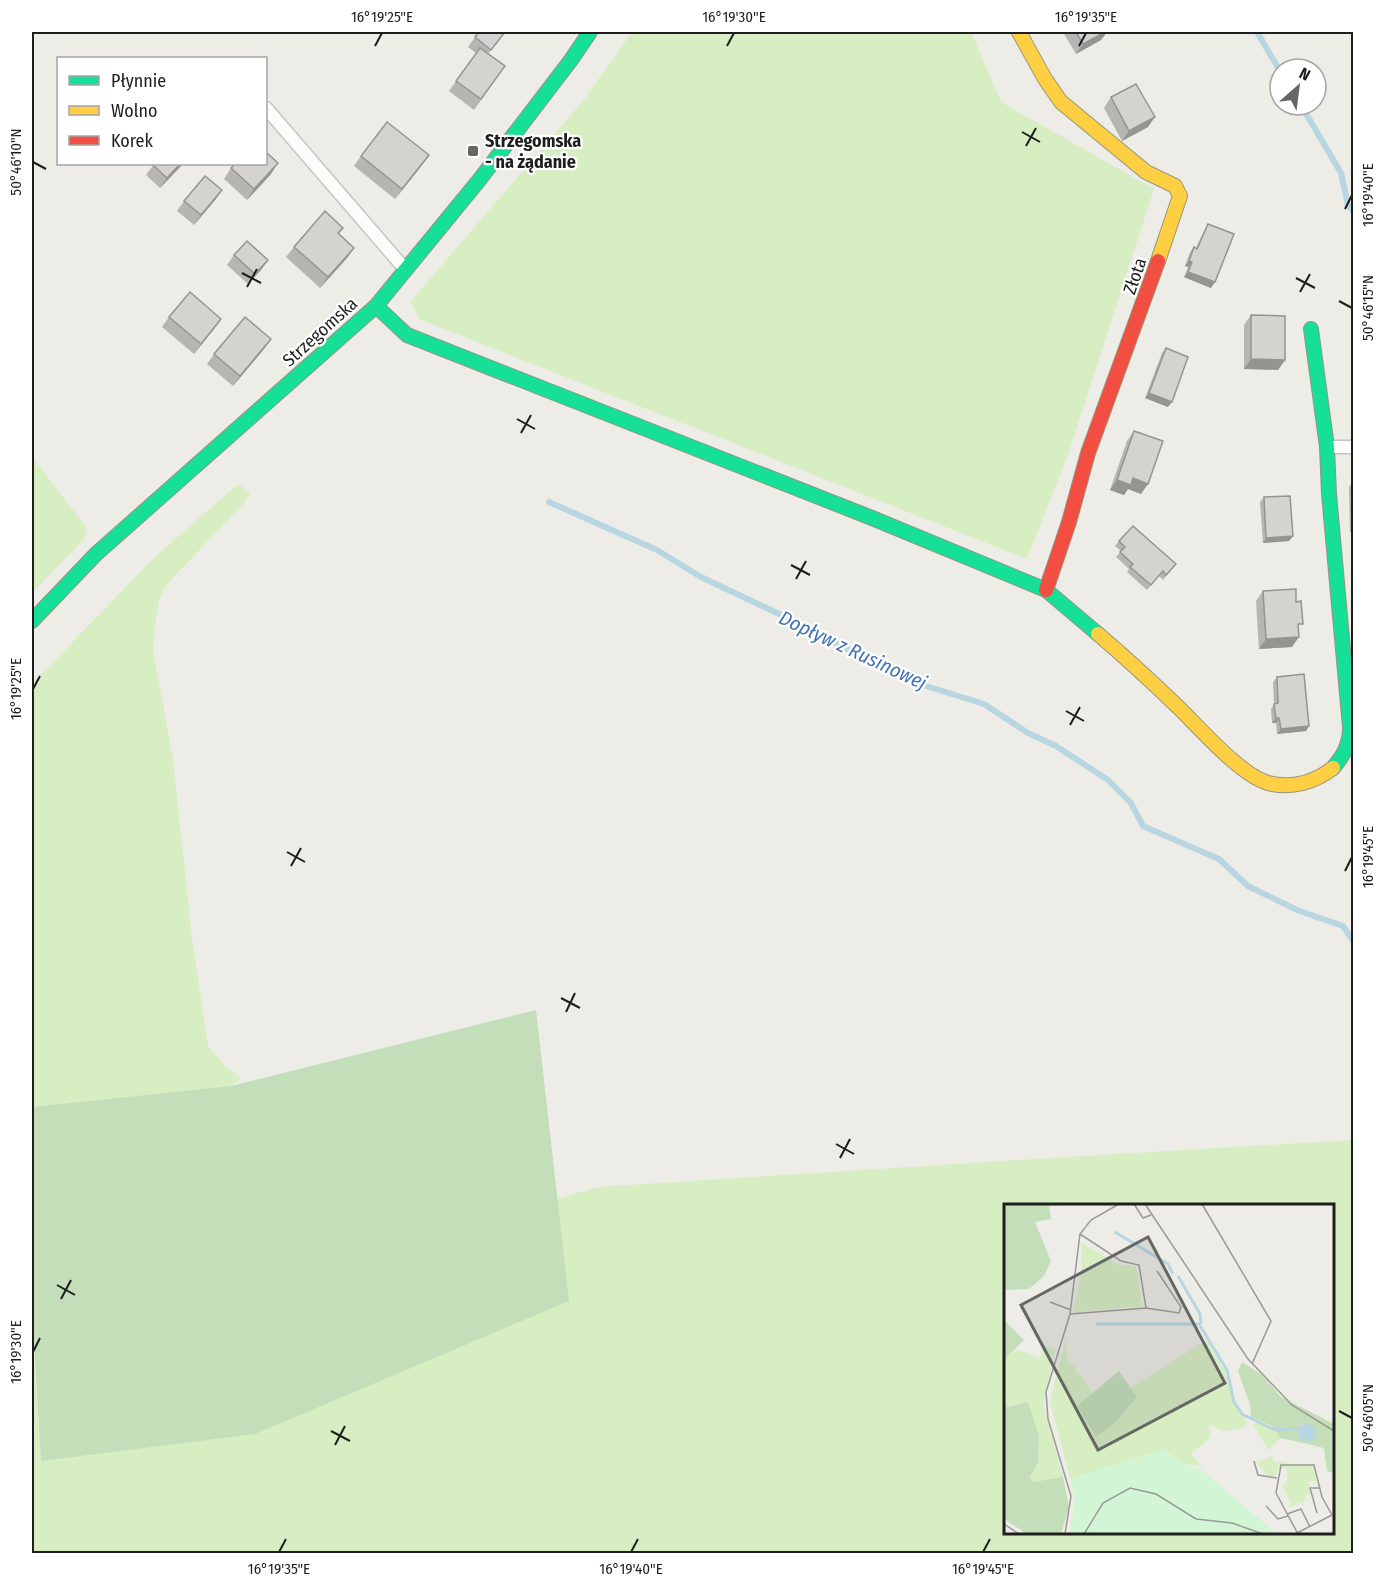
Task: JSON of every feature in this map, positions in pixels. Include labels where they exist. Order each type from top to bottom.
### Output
[{"type":"street","name":"Strzegomska","points":[[32,621],[96,554],[376,306],[480,179],[590,32]]},
{"type":"street","name":"Złota","points":[[1019,32],[1045,79],[1061,102],[1146,172],[1175,186],[1180,196],[1150,286],[1088,453],[1069,522],[1046,590]]},
{"type":"street","points":[[376,306],[407,335],[872,518],[1046,590],[1138,669],[1253,777],[1270,784],[1302,785],[1323,776],[1340,760],[1349,743],[1349,708],[1329,494],[1327,447],[1311,329]]},
{"type":"lane","points":[[267,109],[405,270]]},
{"type":"lane","points":[[1327,447],[1353,447]]},
{"type":"green space","points":[[632,32],[971,32],[1001,102],[1154,189],[1069,452],[1027,559],[419,319],[411,301],[583,101]]},
{"type":"green space","points":[[32,457],[87,531],[83,540],[32,593]]},
{"type":"green space","points":[[238,484],[250,493],[243,504],[166,585],[160,597],[156,616],[153,650],[173,759],[192,938],[208,1046],[225,1066],[241,1078],[231,1086],[32,1107],[32,684],[155,557]]},
{"type":"green space","points":[[536,1010],[569,1301],[255,1434],[41,1461],[32,1307],[32,1107],[231,1086]]},
{"type":"green space","points":[[1353,1140],[1353,1553],[32,1553],[32,1307],[41,1461],[568,1302],[557,1199],[598,1187]]},
{"type":"building","points":[[479,32],[505,32],[491,50],[475,37]]},
{"type":"building","points":[[1076,32],[1105,32],[1083,44]]},
{"type":"building","points":[[480,48],[505,66],[481,99],[456,81]]},
{"type":"building","points":[[1136,84],[1155,117],[1129,131],[1111,97]]},
{"type":"building","points":[[387,122],[429,155],[402,189],[361,156]]},
{"type":"building","points":[[267,153],[278,163],[254,189],[231,168],[234,165],[267,165]]},
{"type":"building","points":[[153,165],[179,165],[167,178]]},
{"type":"building","points":[[205,176],[222,190],[201,215],[184,201]]},
{"type":"building","points":[[325,211],[343,228],[338,233],[354,248],[328,277],[294,247]]},
{"type":"building","points":[[1208,224],[1234,234],[1215,282],[1188,272],[1194,247],[1197,249]]},
{"type":"building","points":[[247,241],[268,260],[255,274],[234,255]]},
{"type":"building","points":[[190,292],[221,319],[201,344],[169,317]]},
{"type":"building","points":[[1251,315],[1285,316],[1285,360],[1251,359]]},
{"type":"building","points":[[245,317],[271,339],[240,376],[214,354]]},
{"type":"building","points":[[1166,348],[1188,357],[1172,402],[1149,393]]},
{"type":"building","points":[[1134,431],[1163,441],[1148,484],[1133,478],[1131,485],[1117,480]]},
{"type":"building","points":[[1290,496],[1293,536],[1266,538],[1264,497]]},
{"type":"building","points":[[1133,526],[1176,564],[1166,575],[1163,571],[1151,585],[1130,567],[1133,564],[1120,552],[1125,547],[1119,541]]},
{"type":"building","points":[[1296,589],[1296,602],[1301,601],[1303,624],[1298,624],[1299,637],[1266,639],[1263,591]]},
{"type":"building","points":[[1304,674],[1309,726],[1281,729],[1279,718],[1276,718],[1274,704],[1278,703],[1277,677]]},
{"type":"waterway","points":[[1257,32],[1272,57]]},
{"type":"waterway","points":[[1308,117],[1341,173],[1348,205],[1354,212]]},
{"type":"waterway","name":"Dopływ z Rusinowej","points":[[549,502],[657,550],[701,577],[907,680],[984,704],[1028,733],[1056,746],[1108,780],[1131,803],[1143,826],[1219,859],[1248,886],[1297,910],[1343,926],[1354,942]]},
{"type":"traffic: fast","points":[[32,621],[96,554],[376,306],[480,179],[590,32]]},
{"type":"traffic: fast","points":[[376,306],[407,335],[872,518],[1046,590],[1098,634]]},
{"type":"traffic: fast","points":[[1311,329],[1327,447],[1329,494],[1350,727],[1346,749],[1333,768]]},
{"type":"traffic: slow","points":[[1019,32],[1045,79],[1061,102],[1146,172],[1175,186],[1180,196],[1158,261]]},
{"type":"traffic: slow","points":[[1098,634],[1157,687],[1233,761],[1257,778],[1277,785],[1294,785],[1319,777],[1333,768]]},
{"type":"traffic: jam","points":[[1046,590],[1069,522],[1088,453],[1158,261]]},
{"type":"place","name":"Strzegomska - na żądanie","points":[[473,151]]}]
